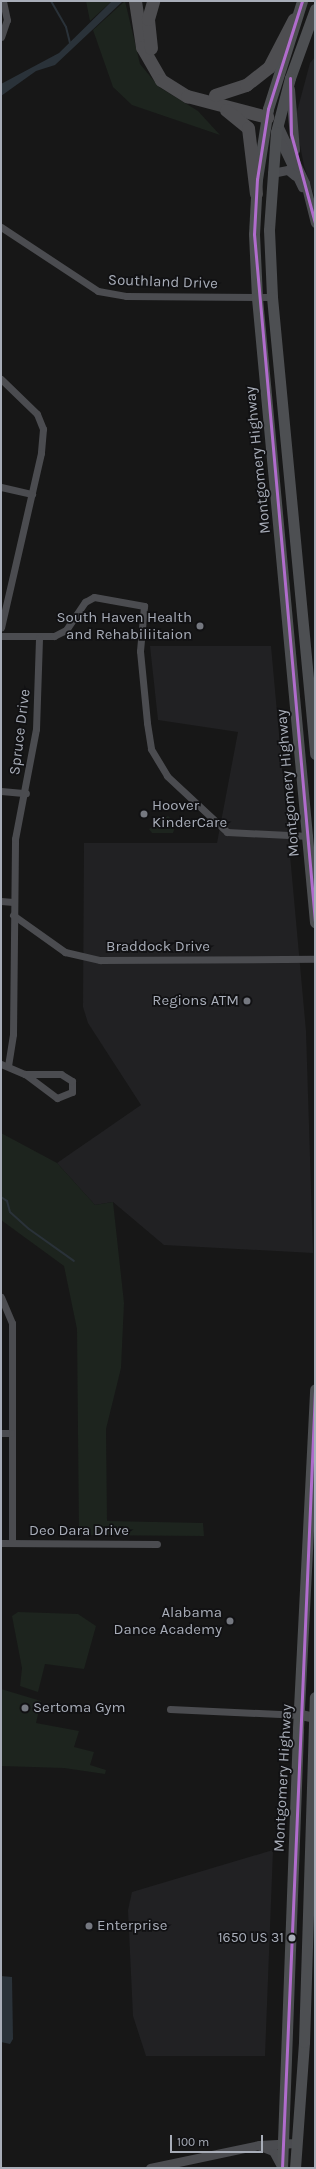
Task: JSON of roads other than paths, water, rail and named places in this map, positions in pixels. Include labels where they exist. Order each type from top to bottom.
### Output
[{"type":"highway","points":[[135,1],[142,47],[155,73],[177,92],[216,99],[268,113]]},
{"type":"highway","points":[[153,1],[148,39],[157,63],[186,88],[216,99],[248,128],[256,194]]},
{"type":"highway","points":[[216,99],[246,85],[269,67],[294,19]]},
{"type":"main road","name":"Montgomery Highway","points":[[302,1],[294,19],[268,113],[256,194],[257,298],[314,883],[315,922]]},
{"type":"main road","name":"Montgomery Highway","points":[[315,9],[290,78],[277,129],[272,174],[269,241],[272,297],[315,754]]},
{"type":"main road","points":[[268,113],[277,129]]},
{"type":"main road","name":"Montgomery Highway","points":[[282,2168],[315,1389]]},
{"type":"main road","name":"Montgomery Highway","points":[[295,2168],[305,2027],[315,1697]]},
{"type":"main road","points":[[301,1715],[315,1717]]},
{"type":"street","points":[[1,36],[6,20],[3,1]]},
{"type":"street","points":[[290,78],[289,114],[296,161],[315,222]]},
{"type":"street","points":[[277,129],[296,161]]},
{"type":"street","points":[[277,129],[295,176],[306,194]]},
{"type":"street","points":[[272,174],[288,170],[295,176]]},
{"type":"street","name":"Southland Drive","points":[[1,227],[98,291],[126,296],[272,297]]},
{"type":"street","points":[[1,379],[36,414],[43,429],[32,494],[1,627]]},
{"type":"street","points":[[1,486],[32,494]]},
{"type":"street","points":[[1,636],[39,638],[54,636],[66,630],[85,602],[94,597],[144,606],[140,651],[147,723],[152,749],[167,776],[227,832],[309,836]]},
{"type":"street","name":"Spruce Drive","points":[[5,1065],[13,1034],[13,902],[15,839],[26,793],[36,729],[39,638]]},
{"type":"street","points":[[1,790],[26,793]]},
{"type":"street","points":[[1,901],[13,902]]},
{"type":"street","name":"Braddock Drive","points":[[13,915],[65,952],[100,960],[315,959]]},
{"type":"street","points":[[5,1065],[25,1074],[57,1098],[72,1092],[72,1081],[61,1074],[25,1074]]},
{"type":"street","points":[[1,1297],[12,1323],[12,1543]]},
{"type":"street","points":[[1,1433],[11,1433]]},
{"type":"street","name":"Deo Dara Drive","points":[[1,1543],[158,1544]]},
{"type":"street","points":[[170,1709],[301,1715]]},
{"type":"street","points":[[150,2168],[258,2145],[283,2143],[296,2144]]},
{"type":"street","points":[[258,2145],[273,2151],[282,2168]]},
{"type":"waterway","points":[[51,1],[66,27],[70,43]]},
{"type":"waterway","points":[[1,1197],[7,1201],[10,1212],[29,1229],[74,1261]]},
{"type":"place","name":"South Haven Health and Rehabiliitaion","points":[[200,626]]},
{"type":"place","name":"Hoover KinderCare","points":[[144,814]]},
{"type":"place","name":"Regions ATM","points":[[247,1001]]},
{"type":"place","name":"Alabama Dance Academy","points":[[230,1621]]},
{"type":"place","name":"Sertoma Gym","points":[[25,1708]]},
{"type":"place","name":"Enterprise","points":[[89,1926]]},
{"type":"place","name":"1650 US 31","points":[[292,1938]]}]
